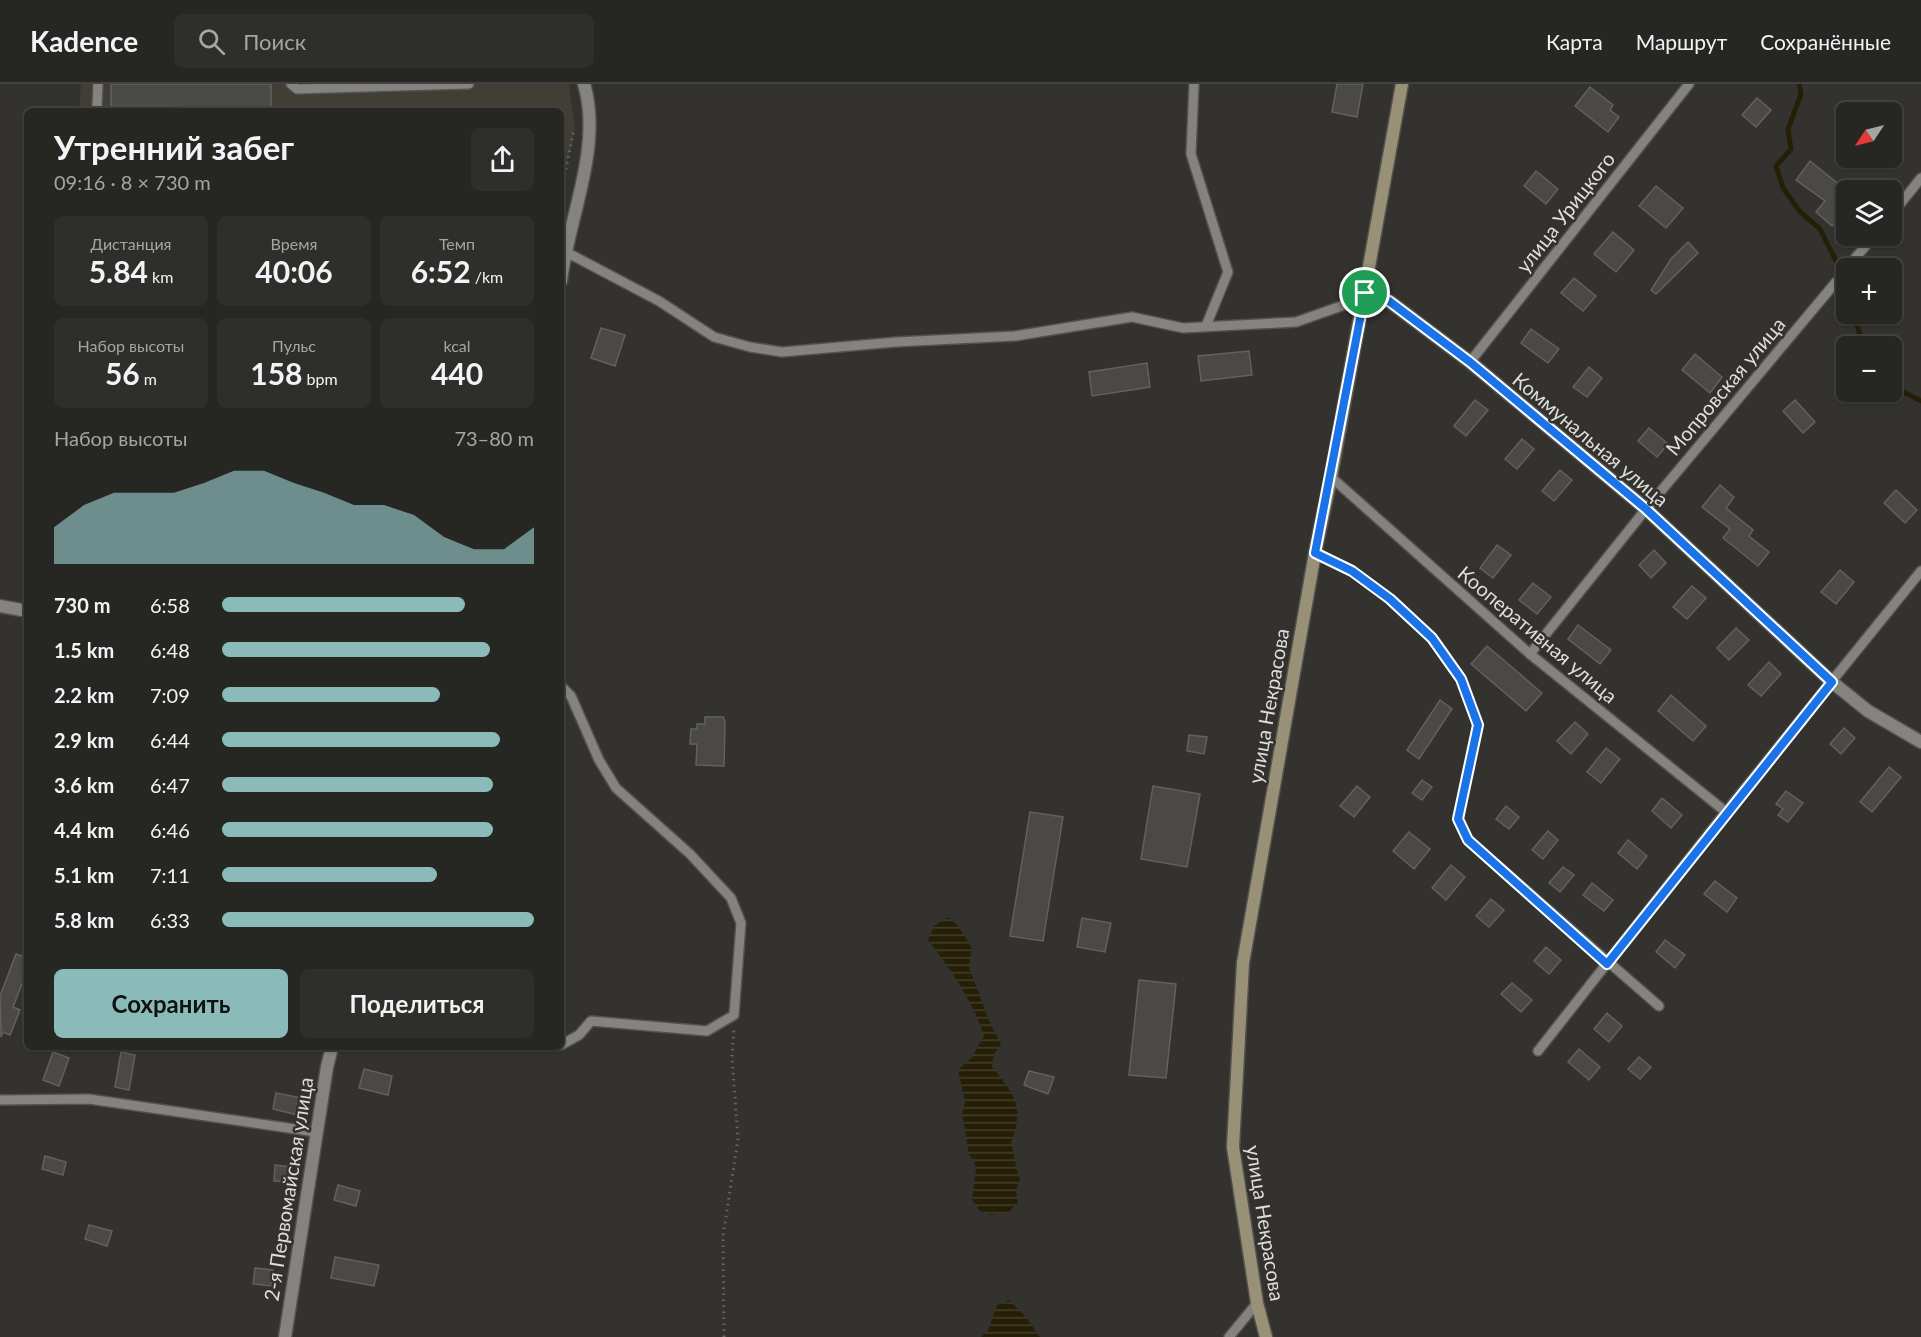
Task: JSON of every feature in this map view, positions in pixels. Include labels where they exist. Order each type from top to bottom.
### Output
[{"type":"main road","name":"улица Некрасова","points":[[1266,1337],[1257,1303],[1233,1147],[1243,963],[1315,553],[1331,477],[1402,84]]},
{"type":"street","points":[[564,262],[583,182],[588,130],[584,84]]},
{"type":"street","name":"Коммунальная улица","points":[[1365,293],[1389,301],[1470,362],[1646,509],[1832,682],[1868,711],[1921,742]]},
{"type":"street","points":[[0,606],[24,610]]},
{"type":"street","name":"2-я Первомайская улица","points":[[285,1337],[316,1132],[331,1050]]},
{"type":"lane","points":[[98,84],[98,106]]},
{"type":"lane","points":[[291,84],[297,89],[469,84]]},
{"type":"lane","points":[[1194,84],[1191,154],[1228,272],[1206,326]]},
{"type":"lane","name":"улица Урицкого","points":[[1470,362],[1689,84]]},
{"type":"lane","points":[[1902,202],[1921,178]]},
{"type":"lane","points":[[1855,258],[1865,246]]},
{"type":"lane","points":[[566,252],[659,301],[714,337],[750,347],[782,352],[896,342],[1015,336],[1132,316],[1183,328],[1296,322],[1350,303],[1365,293]]},
{"type":"lane","name":"Мопровская улица","points":[[1530,654],[1646,509],[1836,282]]},
{"type":"lane","name":"Кооперативная улица","points":[[1331,477],[1530,654],[1726,812]]},
{"type":"lane","points":[[1315,553],[1352,571],[1390,599],[1432,638],[1461,679],[1478,725],[1458,819],[1468,840],[1607,964],[1659,1006]]},
{"type":"lane","points":[[1538,1051],[1726,812],[1921,571]]},
{"type":"lane","points":[[564,689],[571,696],[599,760],[616,788],[690,854],[731,898],[741,923],[734,1015],[707,1031],[591,1021],[579,1035],[564,1043]]},
{"type":"lane","points":[[0,1100],[89,1099],[316,1132]]},
{"type":"lane","points":[[1228,1337],[1257,1303]]},
{"type":"path","points":[[564,178],[574,126]]},
{"type":"path","points":[[724,1337],[723,1236],[738,1140],[732,1058],[734,1015]]},
{"type":"shaded area","points":[[81,84],[569,84],[575,129],[564,177],[564,108],[79,108]]},
{"type":"shaded area","points":[[948,917],[959,927],[972,948],[969,967],[991,1026],[1001,1043],[994,1054],[992,1067],[1012,1094],[1017,1111],[1011,1143],[1020,1179],[1016,1191],[1018,1202],[1008,1213],[990,1215],[979,1210],[972,1200],[976,1168],[969,1155],[962,1113],[965,1102],[958,1070],[972,1057],[984,1035],[960,986],[928,940],[934,926]]},
{"type":"shaded area","points":[[1009,1300],[1026,1317],[1040,1337],[981,1337],[988,1330],[997,1305]]},
{"type":"building","points":[[111,84],[271,84],[271,107],[111,106]]},
{"type":"building","points":[[1337,84],[1363,84],[1357,117],[1332,112]]},
{"type":"building","points":[[1590,87],[1613,105],[1610,110],[1619,117],[1608,132],[1575,106]]},
{"type":"building","points":[[1757,98],[1771,110],[1756,127],[1742,115]]},
{"type":"building","points":[[1810,161],[1836,182],[1836,221],[1832,226],[1816,212],[1825,201],[1796,180]]},
{"type":"building","points":[[1536,171],[1558,189],[1546,204],[1524,186]]},
{"type":"building","points":[[1656,186],[1683,208],[1666,228],[1639,206]]},
{"type":"building","points":[[1613,232],[1634,250],[1616,272],[1594,254]]},
{"type":"building","points":[[1688,242],[1698,253],[1656,294],[1651,290],[1671,259]]},
{"type":"building","points":[[1574,278],[1596,296],[1583,311],[1561,293]]},
{"type":"building","points":[[601,328],[625,335],[615,366],[591,358]]},
{"type":"building","points":[[1531,329],[1559,349],[1548,363],[1521,343]]},
{"type":"building","points":[[1249,351],[1252,375],[1201,381],[1198,356]]},
{"type":"building","points":[[1695,354],[1722,377],[1710,393],[1682,370]]},
{"type":"building","points":[[1147,363],[1150,387],[1092,396],[1089,372]]},
{"type":"building","points":[[1589,367],[1602,378],[1587,397],[1573,387]]},
{"type":"building","points":[[1475,400],[1488,410],[1466,436],[1454,426]]},
{"type":"building","points":[[1795,400],[1815,422],[1803,433],[1783,411]]},
{"type":"building","points":[[1649,428],[1668,444],[1657,457],[1638,441]]},
{"type":"building","points":[[1522,439],[1534,449],[1517,469],[1505,459]]},
{"type":"building","points":[[1560,470],[1572,480],[1554,501],[1542,491]]},
{"type":"building","points":[[1720,485],[1734,497],[1726,508],[1753,530],[1749,536],[1769,552],[1758,566],[1723,538],[1730,529],[1702,507]]},
{"type":"building","points":[[1896,490],[1917,510],[1905,523],[1884,503]]},
{"type":"building","points":[[1497,545],[1511,555],[1493,578],[1480,568]]},
{"type":"building","points":[[1654,550],[1666,563],[1651,578],[1639,565]]},
{"type":"building","points":[[1840,570],[1854,582],[1836,604],[1821,592]]},
{"type":"building","points":[[1533,583],[1551,597],[1537,614],[1519,600]]},
{"type":"building","points":[[1692,586],[1706,598],[1687,619],[1673,607]]},
{"type":"building","points":[[1578,625],[1611,650],[1600,664],[1568,639]]},
{"type":"building","points":[[1736,628],[1749,640],[1729,660],[1717,648]]},
{"type":"building","points":[[1487,646],[1542,693],[1526,711],[1471,664]]},
{"type":"building","points":[[1769,662],[1781,674],[1761,696],[1748,685]]},
{"type":"building","points":[[1671,695],[1706,726],[1693,741],[1658,711]]},
{"type":"building","points":[[1440,700],[1452,709],[1419,759],[1407,750]]},
{"type":"building","points":[[705,717],[723,717],[725,721],[724,766],[696,765],[697,744],[690,744],[691,729],[697,729],[697,724],[705,724]]},
{"type":"building","points":[[1575,722],[1588,734],[1571,754],[1557,741]]},
{"type":"building","points":[[1844,728],[1855,738],[1841,754],[1830,744]]},
{"type":"building","points":[[1189,735],[1207,737],[1204,754],[1187,751]]},
{"type":"building","points":[[1606,748],[1620,759],[1601,783],[1587,772]]},
{"type":"building","points":[[1889,767],[1901,777],[1872,812],[1860,802]]},
{"type":"building","points":[[1422,780],[1432,787],[1422,800],[1412,793]]},
{"type":"building","points":[[1153,786],[1200,794],[1187,867],[1141,859]]},
{"type":"building","points":[[1357,786],[1370,797],[1354,817],[1340,806]]},
{"type":"building","points":[[1786,791],[1803,803],[1788,822],[1778,815],[1783,809],[1776,804]]},
{"type":"building","points":[[1662,798],[1682,815],[1671,828],[1652,811]]},
{"type":"building","points":[[1506,806],[1519,817],[1509,829],[1496,819]]},
{"type":"building","points":[[1030,812],[1063,817],[1043,941],[1010,936]]},
{"type":"building","points":[[1548,831],[1558,840],[1543,859],[1532,850]]},
{"type":"building","points":[[1409,832],[1430,849],[1414,869],[1393,851]]},
{"type":"building","points":[[1628,840],[1647,856],[1637,869],[1618,853]]},
{"type":"building","points":[[1451,865],[1465,877],[1446,900],[1432,888]]},
{"type":"building","points":[[1563,867],[1574,875],[1560,892],[1549,883]]},
{"type":"building","points":[[1715,881],[1737,898],[1727,912],[1704,894]]},
{"type":"building","points":[[1592,883],[1613,900],[1604,911],[1583,895]]},
{"type":"building","points":[[1491,899],[1504,910],[1489,927],[1476,916]]},
{"type":"building","points":[[1082,918],[1111,923],[1105,952],[1077,947]]},
{"type":"building","points":[[1665,940],[1685,955],[1675,968],[1656,952]]},
{"type":"building","points":[[1546,947],[1561,960],[1549,974],[1534,961]]},
{"type":"building","points":[[16,954],[24,957],[24,979],[13,1007],[20,1010],[10,1035],[3,1032],[1,1037],[0,996]]},
{"type":"building","points":[[1139,980],[1176,984],[1166,1078],[1129,1075]]},
{"type":"building","points":[[1512,983],[1532,1000],[1521,1012],[1501,994]]},
{"type":"building","points":[[1607,1013],[1622,1026],[1609,1042],[1594,1029]]},
{"type":"building","points":[[1579,1049],[1600,1067],[1589,1080],[1568,1062]]},
{"type":"building","points":[[53,1052],[69,1058],[59,1086],[43,1080]]},
{"type":"building","points":[[121,1052],[135,1055],[129,1090],[115,1087]]},
{"type":"building","points":[[1639,1057],[1651,1067],[1640,1079],[1628,1069]]},
{"type":"building","points":[[364,1069],[392,1076],[388,1095],[359,1088]]},
{"type":"building","points":[[1029,1071],[1054,1077],[1048,1094],[1024,1085]]},
{"type":"building","points":[[276,1093],[302,1098],[298,1115],[273,1109]]},
{"type":"building","points":[[45,1156],[66,1162],[63,1175],[42,1169]]},
{"type":"building","points":[[275,1165],[291,1167],[289,1182],[274,1181]]},
{"type":"building","points":[[338,1185],[360,1191],[356,1206],[334,1200]]},
{"type":"building","points":[[89,1225],[112,1231],[107,1246],[85,1239]]},
{"type":"building","points":[[335,1257],[379,1265],[374,1286],[331,1278]]},
{"type":"building","points":[[255,1268],[273,1270],[271,1286],[253,1284]]},
{"type":"waterway","points":[[1799,84],[1801,94],[1788,129],[1791,149],[1776,166],[1783,188],[1800,212],[1820,229],[1836,261]]},
{"type":"waterway","points":[[1857,324],[1860,336]]},
{"type":"waterway","points":[[1902,391],[1921,401]]},
{"type":"route","points":[[1365,293],[1389,301],[1470,362],[1646,509],[1832,682],[1607,964],[1468,840],[1458,819],[1478,725],[1461,679],[1432,638],[1390,599],[1352,571],[1315,553],[1365,293]]}]
